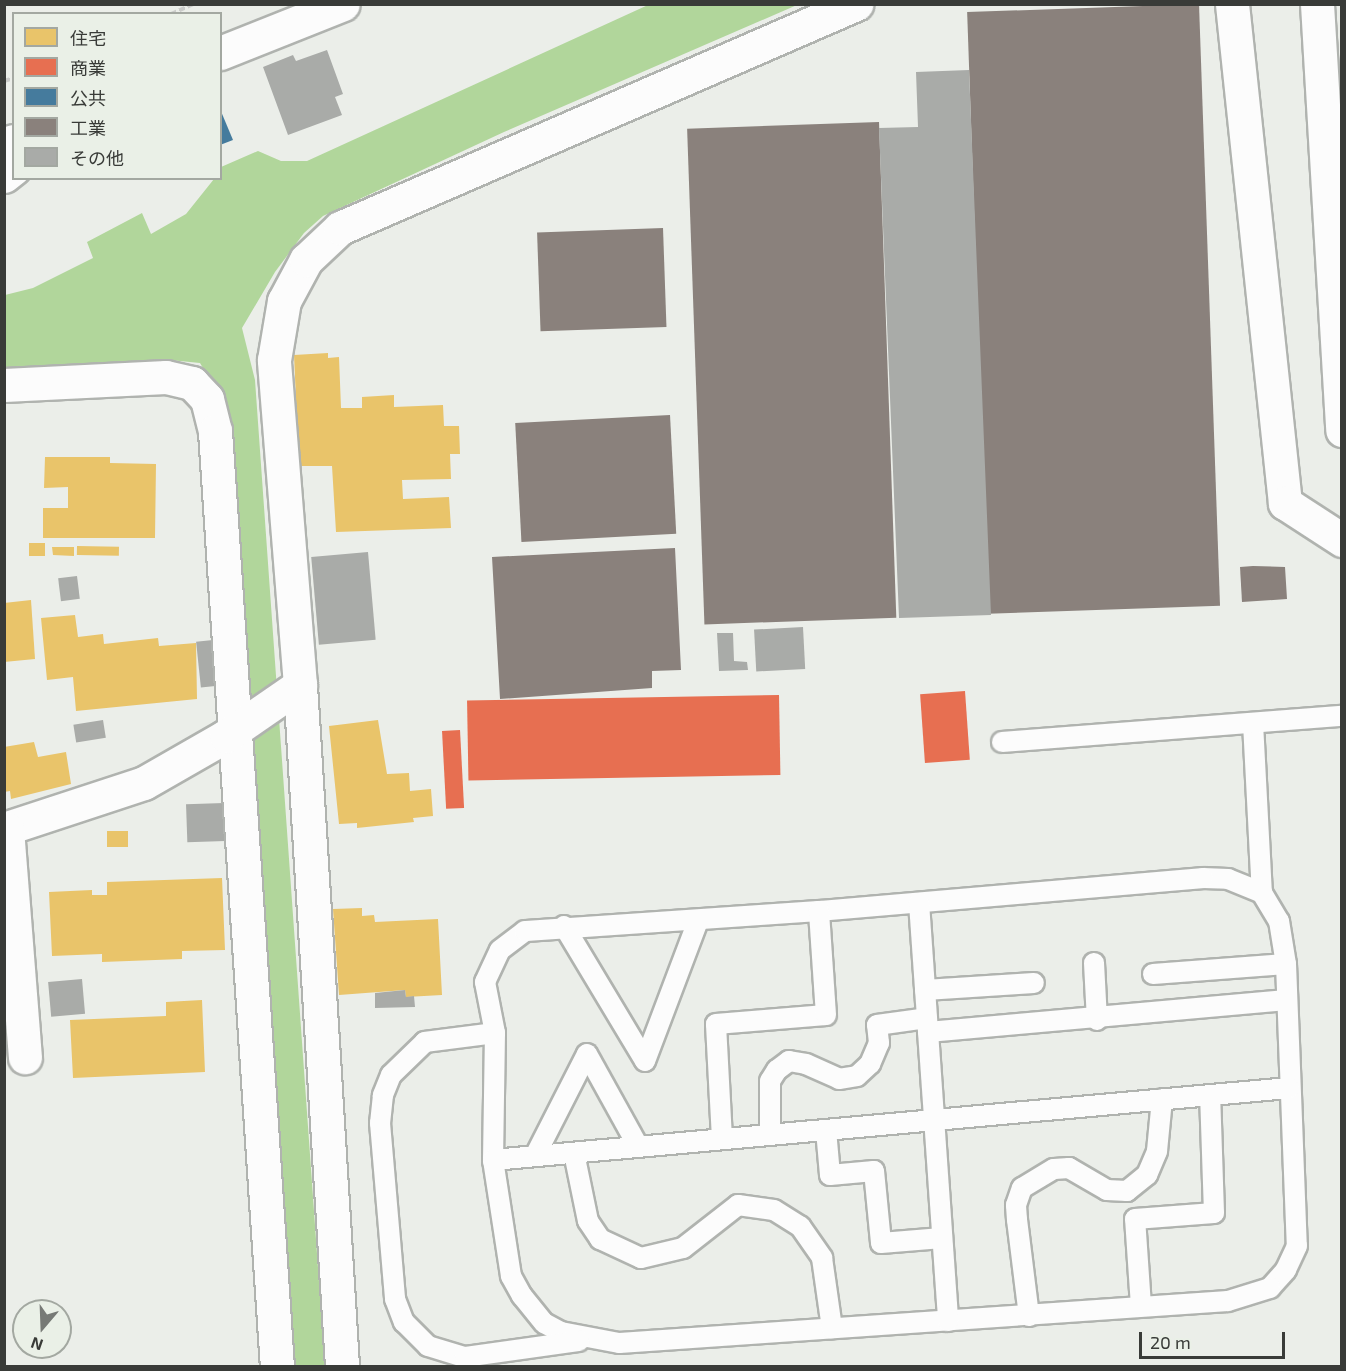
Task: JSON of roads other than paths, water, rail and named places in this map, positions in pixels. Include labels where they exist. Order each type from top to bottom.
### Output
[{"type":"street","points":[[222,52],[343,4]]},
{"type":"street","points":[[342,1366],[291,690],[274,360],[284,301],[306,260],[340,228],[855,4]]},
{"type":"street","points":[[1232,4],[1285,503],[1341,540]]},
{"type":"street","points":[[1317,4],[1341,430]]},
{"type":"street","points":[[4,385],[166,377],[192,384],[207,399],[215,431],[241,725],[277,1366]]},
{"type":"street","points":[[26,1057],[6,829],[144,783],[241,725],[291,690]]},
{"type":"lane","points":[[1002,742],[1341,716]]},
{"type":"lane","points":[[1253,723],[1262,893],[1279,921],[1286,964],[1289,1088],[1297,1246],[1286,1270],[1270,1288],[1250,1297],[1029,1316],[619,1343],[561,1332],[544,1323],[522,1296],[511,1276],[493,1160],[495,1033],[485,982],[500,950],[525,931],[698,921],[1203,878],[1228,879],[1262,893]]},
{"type":"lane","points":[[919,903],[948,1321]]},
{"type":"lane","points":[[722,1139],[716,1024],[826,1015],[819,911]]},
{"type":"lane","points":[[564,927],[645,1061],[698,921]]},
{"type":"lane","points":[[1094,963],[1097,1020]]},
{"type":"lane","points":[[1153,974],[1286,964]]},
{"type":"lane","points":[[925,990],[1034,983]]},
{"type":"lane","points":[[770,1135],[770,1081],[777,1070],[789,1061],[806,1064],[839,1079],[857,1076],[870,1064],[879,1044],[877,1025],[1097,1020],[1287,1000]]},
{"type":"lane","points":[[495,1033],[425,1042],[391,1075],[383,1095],[380,1123],[395,1299],[404,1322],[428,1346],[465,1357],[591,1339]]},
{"type":"lane","points":[[535,1156],[587,1054],[638,1146]]},
{"type":"lane","points":[[493,1160],[1289,1088]]},
{"type":"lane","points":[[1141,1306],[1135,1219],[1214,1213],[1210,1095]]},
{"type":"lane","points":[[1029,1316],[1016,1205],[1022,1188],[1054,1169],[1069,1168],[1107,1190],[1127,1191],[1147,1175],[1157,1151],[1162,1099]]},
{"type":"lane","points":[[826,1130],[830,1175],[874,1171],[881,1243],[942,1238]]},
{"type":"lane","points":[[574,1153],[580,1201],[588,1221],[600,1239],[641,1258],[683,1248],[738,1205],[774,1210],[800,1226],[822,1258],[832,1328]]}]
